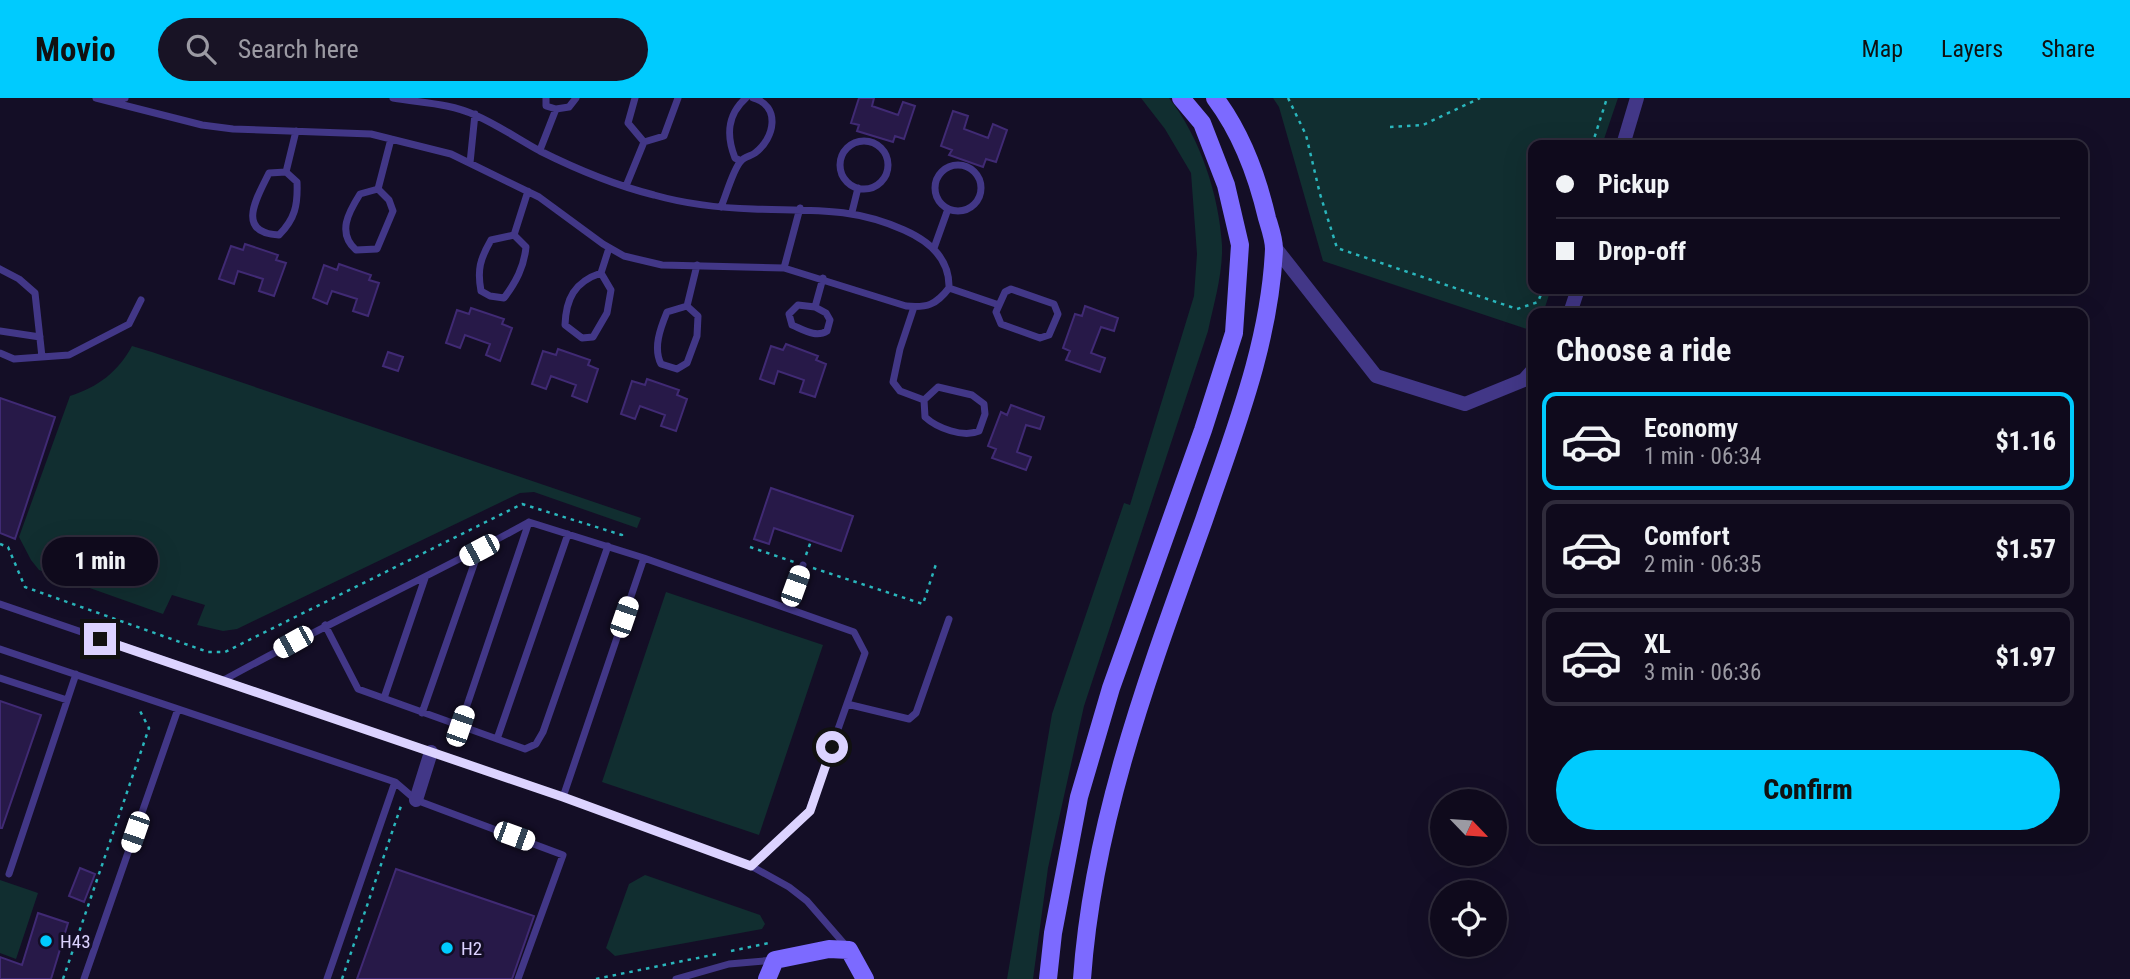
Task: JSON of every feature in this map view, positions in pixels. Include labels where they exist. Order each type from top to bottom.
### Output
[{"type":"main road","points":[[1048,979],[1053,933],[1079,797],[1111,688],[1234,333],[1240,244],[1226,185],[1202,123],[1181,98]]},
{"type":"main road","points":[[1082,979],[1084,941],[1113,798],[1140,699],[1231,441],[1262,341],[1274,246],[1257,173],[1225,111],[1215,98]]},
{"type":"main road","points":[[767,979],[773,952],[829,949],[849,950],[865,979]]},
{"type":"street","points":[[1624,140],[1637,98]]},
{"type":"street","points":[[1274,246],[1376,376],[1465,404],[1524,380],[1528,376]]},
{"type":"street","points":[[411,796],[431,752]]},
{"type":"lane","points":[[96,98],[202,125],[371,134],[451,154],[527,191],[609,248],[643,262],[784,268],[923,308],[937,303],[949,288],[945,263],[934,248],[903,230],[852,212],[721,207],[654,196],[584,171],[449,102],[393,98]]},
{"type":"lane","points":[[106,102],[125,98]]},
{"type":"lane","points":[[546,98],[546,106],[556,109],[569,107],[576,98]]},
{"type":"lane","points":[[635,98],[628,122],[644,142]]},
{"type":"lane","points":[[644,142],[664,136],[678,98]]},
{"type":"lane","points":[[741,161],[735,158],[728,140],[730,123],[737,107],[746,98]]},
{"type":"lane","points":[[721,207],[741,161],[756,153],[769,137],[774,118],[772,110],[763,101],[753,98]]},
{"type":"lane","points":[[540,150],[556,109]]},
{"type":"lane","points":[[470,163],[475,114]]},
{"type":"lane","points":[[286,172],[296,131]]},
{"type":"lane","points":[[378,189],[391,139]]},
{"type":"lane","points":[[626,186],[644,142]]},
{"type":"lane","points":[[858,142],[874,143],[885,153],[888,169],[881,183],[874,187],[858,188],[845,179],[842,157],[851,145],[858,142]]},
{"type":"lane","points":[[950,166],[965,166],[977,176],[981,190],[979,197],[970,208],[963,211],[948,209],[937,199],[935,183],[938,176],[950,166]]},
{"type":"lane","points":[[286,172],[298,182],[298,202],[291,223],[279,235],[267,234],[255,224],[251,211],[269,173],[286,172]]},
{"type":"lane","points":[[852,212],[858,188]]},
{"type":"lane","points":[[378,189],[393,211],[377,249],[356,250],[347,242],[344,230],[351,208],[360,194],[378,189]]},
{"type":"lane","points":[[513,235],[527,191]]},
{"type":"lane","points":[[784,268],[800,208]]},
{"type":"lane","points":[[934,248],[948,209]]},
{"type":"lane","points":[[513,235],[526,247],[516,283],[505,298],[481,292],[478,273],[484,252],[491,240],[513,235]]},
{"type":"lane","points":[[601,273],[588,277],[573,290],[565,308],[565,325],[582,338],[593,337],[607,313],[611,290],[601,273],[609,248]]},
{"type":"lane","points":[[687,306],[697,265]]},
{"type":"lane","points":[[0,269],[19,279],[35,293],[42,357]]},
{"type":"lane","points":[[815,307],[822,278]]},
{"type":"lane","points":[[949,288],[999,305]]},
{"type":"lane","points":[[1012,289],[1054,304],[1058,314],[1049,335],[1040,338],[1001,324],[996,312],[999,305],[1004,292],[1012,289]]},
{"type":"lane","points":[[0,353],[14,359],[69,355],[129,324],[141,300]]},
{"type":"lane","points":[[798,305],[815,307],[826,313],[830,320],[827,331],[821,335],[793,325],[789,313],[798,305]]},
{"type":"lane","points":[[687,306],[698,316],[697,335],[687,363],[677,369],[661,365],[656,355],[660,328],[667,312],[687,306]]},
{"type":"lane","points":[[914,307],[900,349],[893,382],[900,391],[924,400]]},
{"type":"lane","points":[[0,331],[40,337]]},
{"type":"lane","points":[[939,387],[972,395],[984,404],[985,414],[979,431],[964,435],[931,422],[925,417],[924,400],[939,387]]},
{"type":"lane","points":[[460,726],[529,522]]},
{"type":"lane","points":[[222,681],[325,625],[425,578],[529,522],[618,549],[854,632],[865,653],[810,811],[751,866]]},
{"type":"lane","points":[[497,739],[568,534]]},
{"type":"lane","points":[[325,625],[358,689],[525,749],[536,744],[544,732],[608,546]]},
{"type":"lane","points":[[422,713],[479,550]]},
{"type":"lane","points":[[563,797],[644,558]]},
{"type":"lane","points":[[787,608],[803,565]]},
{"type":"lane","points":[[384,698],[425,578]]},
{"type":"lane","points":[[1,603],[563,797],[751,866],[789,887],[807,901],[849,950]]},
{"type":"lane","points":[[847,704],[909,719],[916,713],[949,619]]},
{"type":"lane","points":[[0,649],[394,782],[411,796],[563,855],[518,979]]},
{"type":"lane","points":[[9,874],[76,674]]},
{"type":"lane","points":[[0,678],[67,700]]},
{"type":"lane","points":[[84,979],[178,709]]},
{"type":"lane","points":[[327,979],[394,782]]},
{"type":"lane","points":[[676,979],[773,952]]},
{"type":"path","points":[[1288,98],[1306,135],[1320,194],[1337,248],[1517,309],[1538,302],[1541,294]]},
{"type":"path","points":[[1390,127],[1423,125],[1480,98]]},
{"type":"path","points":[[1594,140],[1608,98]]},
{"type":"path","points":[[0,544],[8,547],[25,587],[208,652],[225,652],[522,504],[622,535],[618,549]]},
{"type":"path","points":[[803,565],[811,541]]},
{"type":"path","points":[[750,547],[923,604],[937,561]]},
{"type":"path","points":[[63,979],[149,728],[139,709],[128,705]]},
{"type":"path","points":[[342,979],[411,796]]},
{"type":"path","points":[[730,951],[773,952]]},
{"type":"path","points":[[596,979],[717,954]]},
{"type":"green space","points":[[1141,98],[1169,98],[1199,148],[1217,206],[1222,245],[1220,277],[1208,331],[1084,706],[1048,868],[1033,979],[1007,979],[1052,714],[1124,503],[1130,505],[1194,296],[1197,254],[1191,173],[1165,129]]},
{"type":"green space","points":[[1273,98],[1618,98],[1604,140],[1528,140],[1528,294],[1549,294],[1545,308],[1528,308],[1528,329],[1323,261],[1279,107]]},
{"type":"green space","points":[[132,346],[641,518],[637,528],[534,492],[520,493],[237,629],[223,631],[197,625],[205,605],[172,595],[163,614],[39,570],[19,537],[70,396],[90,388],[114,371]]},
{"type":"green space","points":[[666,592],[823,645],[759,835],[602,782]]},
{"type":"green space","points":[[645,875],[760,915],[765,924],[762,929],[615,956],[606,948],[629,884]]},
{"type":"green space","points":[[0,880],[38,893],[16,959],[0,953]]},
{"type":"building","points":[[859,98],[874,98],[872,106],[898,115],[903,102],[915,106],[904,139],[895,136],[893,142],[857,131],[859,125],[851,123]]},
{"type":"building","points":[[953,111],[968,116],[964,129],[988,138],[993,124],[1007,130],[996,162],[986,159],[983,167],[949,155],[952,150],[941,146]]},
{"type":"building","points":[[245,244],[278,255],[276,260],[286,263],[274,296],[259,291],[263,279],[238,271],[234,284],[219,279],[231,246],[243,250]]},
{"type":"building","points":[[339,264],[371,275],[369,280],[379,283],[368,316],[353,311],[357,299],[332,291],[327,304],[313,298],[324,265],[337,270]]},
{"type":"building","points":[[1085,306],[1118,318],[1114,331],[1101,327],[1091,353],[1105,358],[1100,372],[1066,360],[1070,351],[1063,348],[1075,314],[1082,316]]},
{"type":"building","points":[[471,308],[504,319],[502,324],[512,328],[500,361],[486,355],[490,344],[465,335],[460,348],[446,343],[457,310],[469,314]]},
{"type":"building","points":[[786,344],[818,356],[816,360],[826,364],[815,397],[800,392],[804,380],[778,371],[774,384],[760,379],[771,346],[783,350]]},
{"type":"building","points":[[558,349],[590,360],[588,365],[598,369],[587,402],[572,396],[576,385],[551,376],[546,389],[532,384],[543,351],[556,355]]},
{"type":"building","points":[[388,352],[403,357],[398,371],[383,366]]},
{"type":"building","points":[[647,379],[679,390],[677,395],[687,399],[676,431],[661,426],[665,415],[640,406],[635,419],[621,414],[632,381],[645,385]]},
{"type":"building","points":[[0,398],[55,417],[15,539],[0,533]]},
{"type":"building","points":[[1011,405],[1044,417],[1040,429],[1026,425],[1017,452],[1031,457],[1026,470],[992,458],[996,449],[988,446],[1001,412],[1007,415]]},
{"type":"building","points":[[771,488],[853,516],[841,551],[774,528],[769,544],[754,539]]},
{"type":"building","points":[[0,701],[41,715],[2,828],[0,828]]},
{"type":"building","points":[[80,868],[95,874],[84,902],[69,896]]},
{"type":"building","name":"H2","points":[[396,869],[534,916],[512,979],[357,979]]},
{"type":"building","name":"H43","points":[[38,913],[68,923],[51,979],[0,979],[0,957],[22,965]]},
{"type":"place","name":"H43","points":[[46,941]]},
{"type":"place","name":"H2","points":[[447,948]]},
{"type":"route","points":[[100,639],[563,797],[751,866],[810,811],[832,747]]}]
